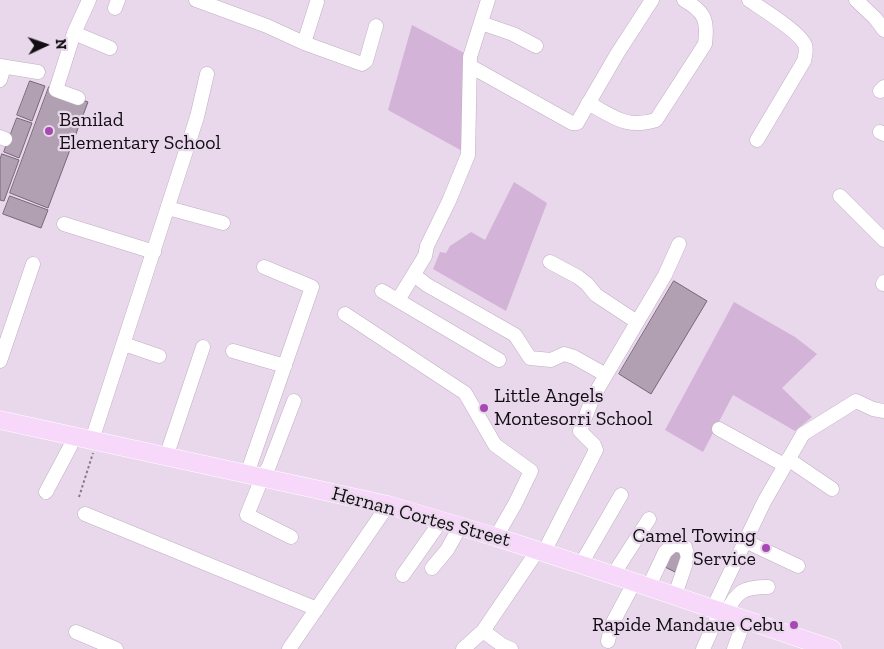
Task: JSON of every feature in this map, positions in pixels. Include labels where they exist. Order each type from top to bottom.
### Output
[{"type":"main road","name":"Hernan Cortes Street","points":[[0,420],[388,505],[541,551],[832,649]]},
{"type":"street","points":[[78,98],[56,90],[74,33],[88,0]]},
{"type":"street","points":[[196,0],[212,3],[362,64],[366,62],[376,26]]},
{"type":"street","points":[[398,300],[425,256],[427,246],[468,156],[470,56],[488,0]]},
{"type":"street","points":[[470,66],[572,123],[577,122],[617,54],[652,0]]},
{"type":"street","points":[[588,103],[628,123],[642,124],[656,120],[705,44],[707,31],[703,15],[698,8],[684,0]]},
{"type":"street","points":[[749,0],[792,31],[804,43],[806,52],[804,61],[757,140]]},
{"type":"street","points":[[856,0],[875,18],[884,30]]},
{"type":"street","points":[[304,42],[317,2]]},
{"type":"street","points":[[481,23],[513,34],[536,46]]},
{"type":"street","points":[[74,33],[110,48]]},
{"type":"street","points":[[1,71],[38,72]]},
{"type":"street","points":[[95,441],[197,117],[207,74]]},
{"type":"street","points":[[840,196],[884,240]]},
{"type":"street","points":[[168,208],[223,223]]},
{"type":"street","points":[[64,224],[154,252]]},
{"type":"street","points":[[463,649],[483,631],[541,551],[596,450],[594,445],[580,431],[593,397],[665,275],[679,244]]},
{"type":"street","points":[[550,262],[578,277],[596,295],[637,322]]},
{"type":"street","points":[[0,361],[33,264]]},
{"type":"street","points":[[264,268],[312,288],[285,366],[254,476],[247,515],[291,537]]},
{"type":"street","points":[[414,275],[427,285],[515,335],[530,358],[551,360],[564,354],[574,357],[606,375]]},
{"type":"street","points":[[382,291],[499,360]]},
{"type":"street","points":[[344,314],[465,393],[495,445],[531,471],[496,537]]},
{"type":"street","points":[[124,344],[159,356]]},
{"type":"street","points":[[166,456],[203,346]]},
{"type":"street","points":[[233,351],[285,366]]},
{"type":"street","points":[[254,476],[269,466],[294,401]]},
{"type":"street","points":[[703,649],[720,610],[745,541],[786,462],[803,434],[856,402],[884,411]]},
{"type":"street","points":[[719,429],[786,462],[832,489]]},
{"type":"street","points":[[46,492],[70,447],[73,436]]},
{"type":"street","points":[[581,564],[621,495]]},
{"type":"street","points":[[289,649],[388,505]]},
{"type":"street","points":[[85,514],[317,609]]},
{"type":"street","points":[[614,575],[649,519]]},
{"type":"street","points":[[403,575],[441,521]]},
{"type":"street","points":[[432,568],[447,550],[460,527]]},
{"type":"street","points":[[745,541],[798,566]]},
{"type":"street","points":[[608,641],[612,624],[665,552],[674,544],[685,547],[688,557],[675,595]]},
{"type":"street","points":[[720,610],[730,604],[741,592],[750,587],[768,588]]},
{"type":"street","points":[[734,649],[745,619]]},
{"type":"street","points":[[483,631],[502,645],[511,649]]},
{"type":"street","points":[[76,632],[116,649]]},
{"type":"path","points":[[79,497],[95,441]]},
{"type":"shaded area","points":[[412,25],[468,55],[464,152],[388,110]]},
{"type":"shaded area","points":[[514,182],[547,203],[506,311],[433,269],[440,252],[446,253],[450,246],[471,232],[485,240]]},
{"type":"shaded area","points":[[734,302],[795,337],[817,354],[782,388],[812,417],[795,431],[733,395],[703,452],[665,430]]},
{"type":"building","points":[[30,81],[45,86],[32,121],[17,115]]},
{"type":"building","points":[[49,87],[88,102],[48,208],[10,193]]},
{"type":"building","points":[[17,118],[32,123],[19,158],[4,152]]},
{"type":"building","points":[[2,154],[19,160],[4,201],[0,200],[0,160]]},
{"type":"building","points":[[10,196],[48,210],[41,228],[3,214]]},
{"type":"building","points":[[674,281],[707,301],[651,394],[619,374]]},
{"type":"building","points":[[674,544],[685,550],[675,572],[663,566]]},
{"type":"place","name":"Banilad Elementary School","points":[[49,131]]},
{"type":"place","name":"Little Angels Montesorri School","points":[[484,408]]},
{"type":"place","name":"Camel Towing Service","points":[[766,548]]},
{"type":"place","name":"Rapide Mandaue Cebu","points":[[794,625]]}]
